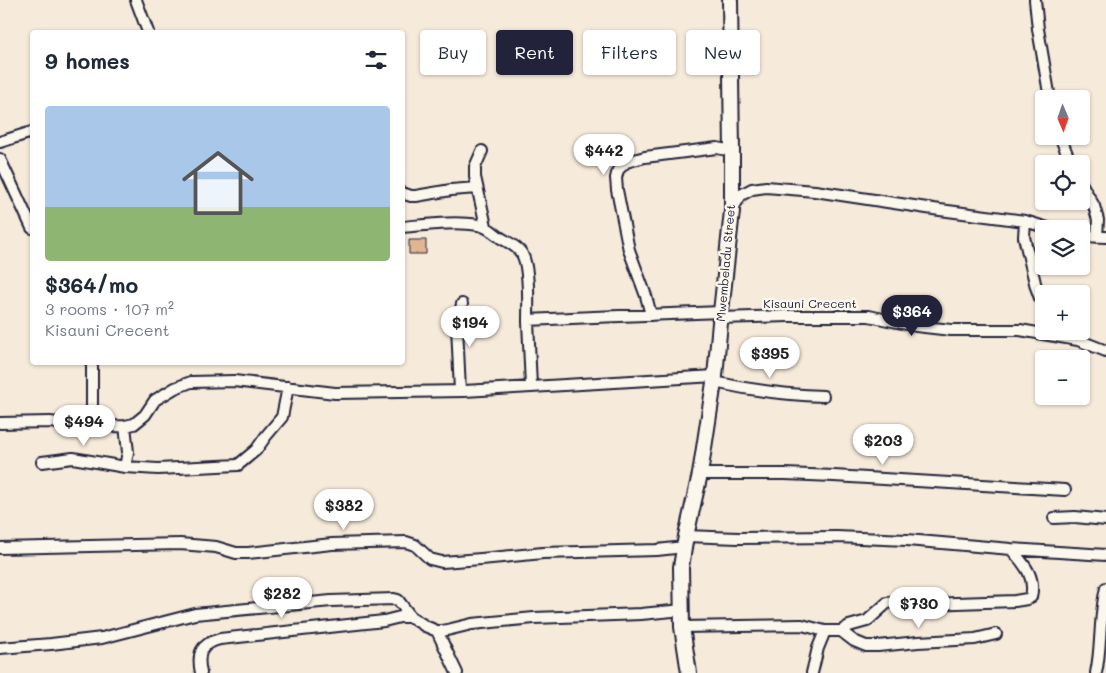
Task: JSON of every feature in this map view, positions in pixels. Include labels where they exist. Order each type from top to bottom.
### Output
[{"type":"street","points":[[136,0],[147,30]]},
{"type":"street","name":"Mwembeladu Street","points":[[689,673],[682,628],[681,567],[700,474],[715,379],[732,211],[730,0]]},
{"type":"street","points":[[1035,0],[1048,90]]},
{"type":"street","points":[[0,142],[30,133]]},
{"type":"street","points":[[651,315],[629,250],[617,190],[616,178],[618,170],[626,162],[645,157],[717,148],[732,151]]},
{"type":"street","points":[[482,151],[475,167],[475,177],[486,226]]},
{"type":"street","points":[[0,159],[30,224]]},
{"type":"street","points":[[732,211],[741,195],[752,189],[766,187],[815,191],[1025,221],[1035,224]]},
{"type":"street","points":[[405,194],[416,196],[477,188]]},
{"type":"street","points":[[1090,199],[1094,206],[1101,237]]},
{"type":"street","points":[[1025,221],[1024,237],[1036,285]]},
{"type":"street","points":[[405,227],[467,224],[486,226],[517,248],[523,255],[528,296],[531,386]]},
{"type":"street","points":[[460,391],[457,326],[462,304]]},
{"type":"street","name":"Kisauni Crecent","points":[[528,320],[651,315],[869,316],[886,318],[916,326],[951,330],[1020,330],[1078,340],[1102,349]]},
{"type":"street","points":[[1090,340],[1102,349]]},
{"type":"street","points":[[92,365],[92,427]]},
{"type":"street","points":[[0,423],[50,422],[92,427],[125,426],[134,424],[146,415],[155,400],[175,388],[191,382],[234,381],[335,393],[460,391],[531,386],[715,379],[736,387],[784,394],[823,396]]},
{"type":"street","points":[[42,462],[73,458],[125,467],[158,469],[238,465],[256,450],[282,417],[288,387]]},
{"type":"street","points":[[125,426],[128,452],[125,467]]},
{"type":"street","points":[[700,474],[814,475],[1065,490]]},
{"type":"street","points":[[1054,518],[1075,517],[1106,520]]},
{"type":"street","points":[[0,548],[180,544],[216,547],[236,553],[248,553],[332,544],[400,542],[415,545],[430,559],[442,562],[543,553],[657,550],[685,542],[738,538],[837,537],[908,540],[1106,555]]},
{"type":"street","points":[[682,628],[802,625],[825,631],[840,631],[849,626],[867,621],[887,604],[896,602],[928,604],[1027,599],[1031,597],[1033,588],[1031,579],[1027,569],[1011,549]]},
{"type":"street","points":[[1096,673],[1103,656],[1101,616],[1106,588]]},
{"type":"street","points":[[0,648],[102,638],[195,614],[331,601],[398,600],[411,617],[437,631],[472,624],[534,618],[641,614],[683,610]]},
{"type":"street","points":[[201,673],[199,661],[202,649],[211,641],[411,617]]},
{"type":"street","points":[[437,631],[457,673]]},
{"type":"street","points":[[812,673],[818,648],[825,631]]},
{"type":"street","points":[[840,631],[854,641],[866,646],[975,639],[996,634]]},
{"type":"building","points":[[409,240],[426,240],[426,254],[409,254]]}]
